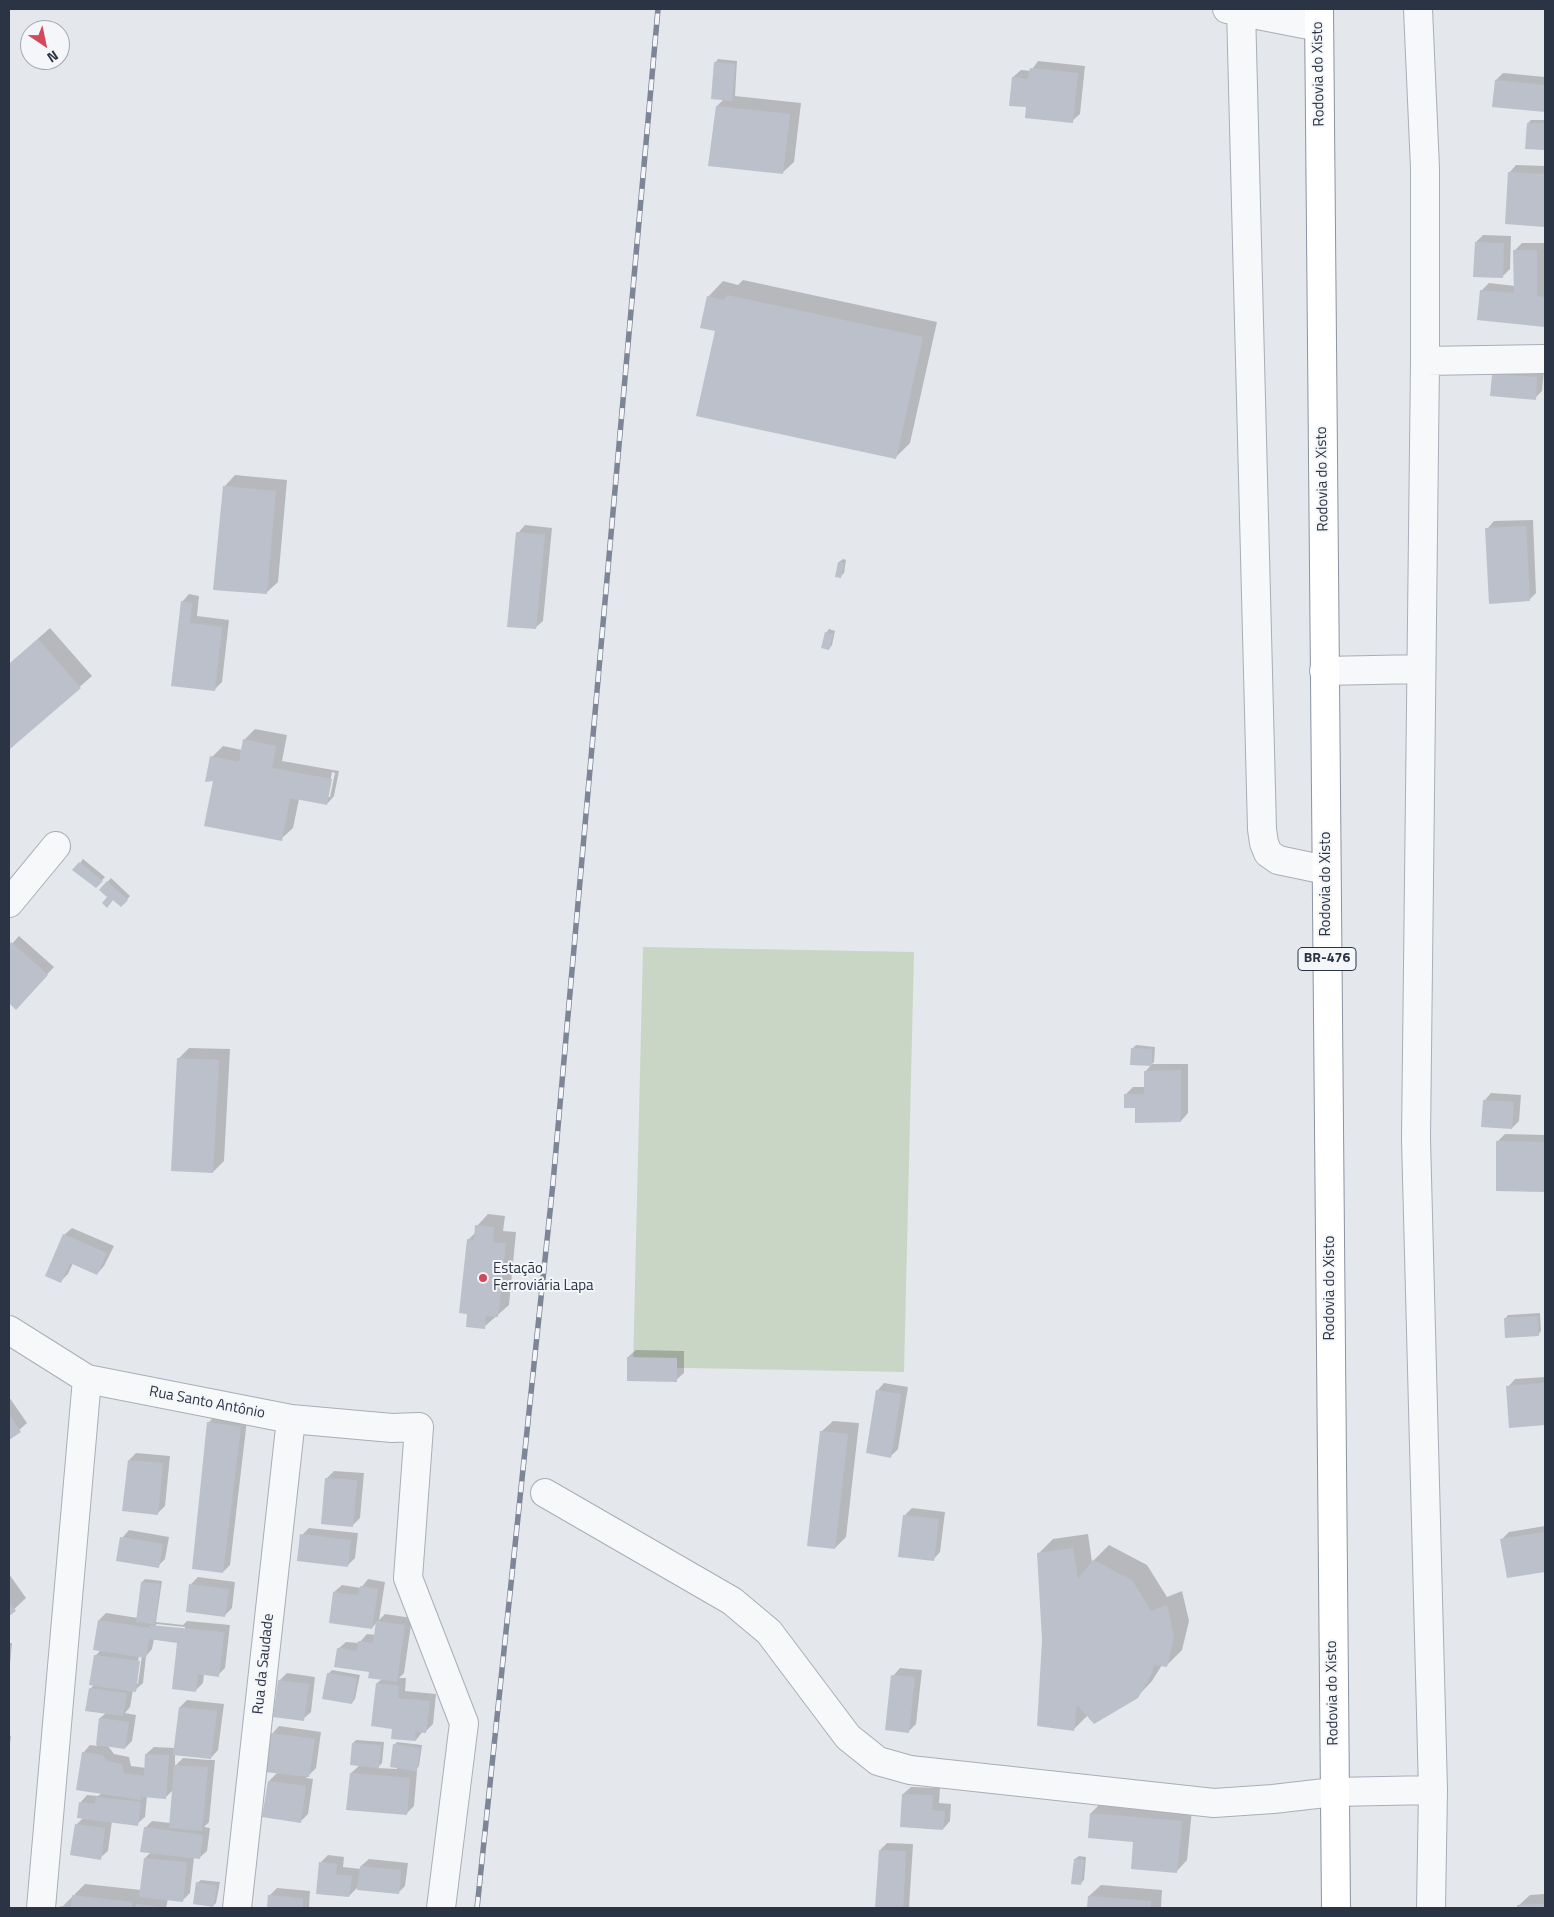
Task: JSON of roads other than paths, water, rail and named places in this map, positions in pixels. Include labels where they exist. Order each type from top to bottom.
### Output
[{"type":"highway","name":"Rodovia do Xisto","points":[[1319,18],[1336,1908]]},
{"type":"street","points":[[1418,9],[1425,168],[1425,360],[1416,1139],[1433,1790],[1431,1908]]},
{"type":"street","points":[[1319,18],[1237,10],[1262,828],[1268,854],[1278,860],[1326,870]]},
{"type":"street","points":[[1425,360],[1545,359]]},
{"type":"street","points":[[1324,671],[1421,669]]},
{"type":"street","points":[[9,903],[56,846]]},
{"type":"street","name":"Rua Santo Antônio","points":[[9,1330],[87,1379],[291,1420],[392,1428],[419,1426],[408,1578],[464,1723],[441,1908]]},
{"type":"street","points":[[41,1908],[87,1379]]},
{"type":"street","name":"Rua da Saudade","points":[[237,1908],[291,1420]]},
{"type":"street","points":[[545,1493],[732,1601],[769,1632],[848,1737],[878,1761],[910,1770],[1214,1803],[1334,1792],[1433,1790]]},
{"type":"railway","points":[[477,1908],[553,1183],[658,9]]},
{"type":"place","name":"Estação Ferroviária Lapa","points":[[483,1278]]}]
